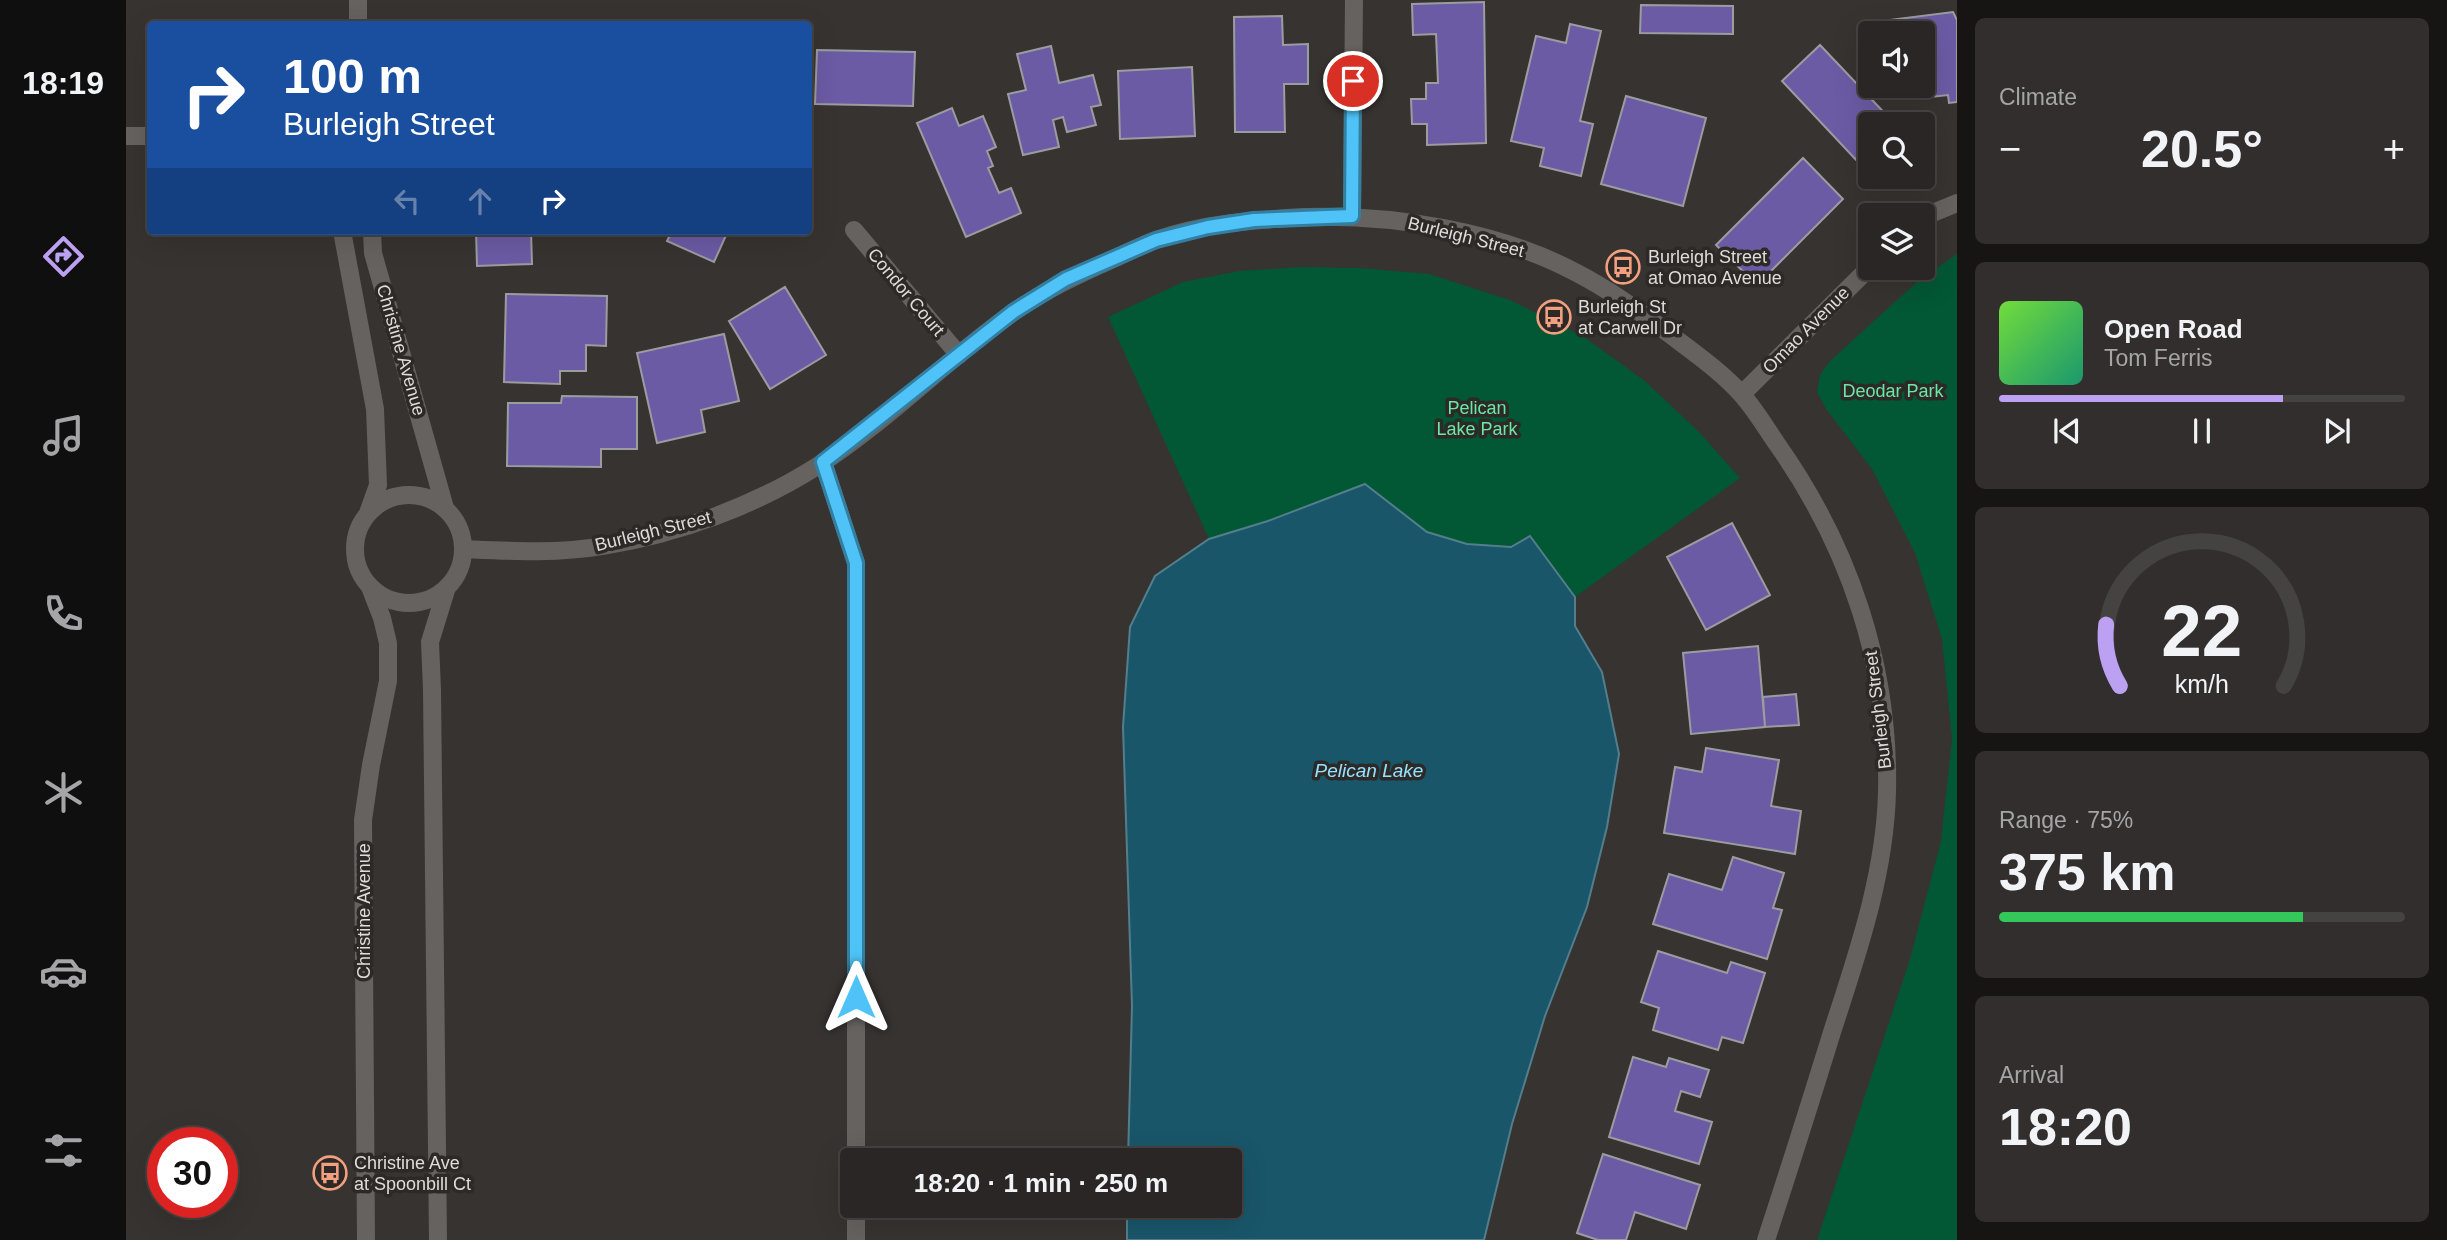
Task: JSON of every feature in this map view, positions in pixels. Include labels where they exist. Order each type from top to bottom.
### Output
[{"type":"street","points":[[358,0],[358,21]]},
{"type":"street","points":[[1352,216],[1354,0]]},
{"type":"street","points":[[126,136],[147,136]]},
{"type":"street","points":[[1935,213],[1957,203]]},
{"type":"street","name":"Burleigh Street","points":[[464,549],[525,552],[602,547],[694,524],[762,498],[823,462],[1013,312],[1066,279],[1156,240],[1208,227],[1254,220],[1352,216],[1407,221],[1456,231],[1506,244],[1570,269],[1627,302],[1688,347],[1742,394],[1807,486],[1844,563],[1876,663],[1885,729],[1887,794],[1878,878],[1858,952],[1766,1240]]},
{"type":"street","name":"Condor Court","points":[[854,230],[959,355]]},
{"type":"street","name":"Christine Avenue","points":[[343,235],[375,410],[378,485],[368,513]]},
{"type":"street","name":"Christine Avenue","points":[[372,235],[373,253],[445,508]]},
{"type":"street","name":"Omao Avenue","points":[[1742,394],[1858,279]]},
{"type":"street","points":[[823,462],[856,563],[856,1148]]},
{"type":"street","points":[[438,1240],[432,690],[429,642],[447,587],[458,572],[464,549],[461,531],[453,515],[434,500],[408,494],[384,500],[368,513],[358,528],[355,550],[358,569],[370,587],[390,600],[412,604],[428,600],[447,587]]},
{"type":"street","name":"Christine Avenue","points":[[366,1240],[363,820],[388,681],[388,643],[383,618],[370,587]]},
{"type":"street","points":[[856,1218],[856,1240]]},
{"type":"green space","name":"Deodar Park","points":[[1957,254],[1957,1240],[1817,1240],[1910,959],[1941,841],[1952,739],[1942,639],[1915,553],[1872,469],[1826,409],[1817,392],[1820,375],[1829,362],[1919,280],[1935,280],[1935,269]]},
{"type":"green space","name":"Pelican Lake Park","points":[[1300,267],[1360,268],[1429,274],[1510,300],[1584,337],[1645,381],[1700,433],[1740,478],[1575,597],[1530,536],[1511,547],[1467,544],[1427,532],[1399,512],[1268,521],[1209,539],[1108,317],[1183,282],[1239,271]]},
{"type":"water","name":"Pelican Lake","points":[[1365,484],[1427,532],[1467,544],[1511,547],[1530,536],[1575,597],[1575,626],[1602,672],[1619,754],[1607,827],[1587,907],[1545,1016],[1512,1124],[1484,1240],[1127,1240],[1127,1218],[1242,1218],[1242,1148],[1128,1148],[1132,1006],[1123,727],[1130,627],[1155,576],[1209,539],[1268,521]]},
{"type":"building","points":[[1484,2],[1486,143],[1427,145],[1427,124],[1412,124],[1411,99],[1426,99],[1426,83],[1438,83],[1436,34],[1413,35],[1412,4]]},
{"type":"building","points":[[1641,5],[1733,6],[1733,34],[1640,33]]},
{"type":"building","points":[[1953,12],[1957,20],[1957,102],[1949,103],[1948,95],[1935,96],[1935,21],[1889,20]]},
{"type":"building","points":[[1282,16],[1283,45],[1308,44],[1308,84],[1284,84],[1285,132],[1235,132],[1234,17]]},
{"type":"building","points":[[1570,24],[1601,31],[1580,121],[1593,124],[1581,176],[1540,166],[1544,148],[1511,141],[1536,36],[1566,43]]},
{"type":"building","points":[[1820,45],[1858,85],[1858,98],[1870,98],[1884,112],[1858,112],[1858,162],[1782,81]]},
{"type":"building","points":[[1051,46],[1059,83],[1093,75],[1101,105],[1091,107],[1096,125],[1067,132],[1063,117],[1053,120],[1059,147],[1023,155],[1008,94],[1026,90],[1017,54]]},
{"type":"building","points":[[817,50],[915,52],[913,106],[815,104]]},
{"type":"building","points":[[1192,67],[1195,136],[1120,139],[1118,71]]},
{"type":"building","points":[[1626,96],[1706,118],[1683,206],[1601,184]]},
{"type":"building","points":[[952,108],[959,126],[983,116],[996,147],[987,151],[993,166],[988,168],[999,193],[1011,188],[1021,213],[966,237],[917,123]]},
{"type":"building","points":[[1803,158],[1843,199],[1757,285],[1716,245]]},
{"type":"building","points":[[476,235],[531,235],[532,264],[477,266]]},
{"type":"building","points":[[670,235],[726,235],[714,262],[667,241]]},
{"type":"building","points":[[785,287],[826,355],[770,389],[729,321]]},
{"type":"building","points":[[506,294],[607,296],[606,346],[586,345],[586,371],[560,371],[560,384],[504,382]]},
{"type":"building","points":[[724,334],[739,401],[701,410],[705,432],[657,443],[637,353]]},
{"type":"building","points":[[562,396],[637,397],[637,449],[601,449],[601,467],[507,466],[508,403],[561,403]]},
{"type":"building","points":[[1732,523],[1770,595],[1706,630],[1667,557]]},
{"type":"building","points":[[1758,646],[1765,727],[1691,734],[1683,653]]},
{"type":"building","points":[[1796,694],[1799,725],[1765,727],[1763,697]]},
{"type":"building","points":[[1706,748],[1779,760],[1771,806],[1801,811],[1795,854],[1664,833],[1675,767],[1702,772]]},
{"type":"building","points":[[1733,857],[1784,873],[1773,908],[1782,910],[1767,959],[1653,924],[1669,874],[1722,890]]},
{"type":"building","points":[[1658,951],[1727,973],[1731,962],[1765,973],[1743,1043],[1722,1037],[1718,1050],[1653,1030],[1659,1008],[1641,1002]]},
{"type":"building","points":[[1633,1057],[1666,1067],[1669,1058],[1709,1070],[1700,1097],[1681,1091],[1675,1111],[1712,1122],[1699,1164],[1609,1137]]},
{"type":"building","points":[[1603,1154],[1700,1185],[1686,1229],[1635,1212],[1626,1240],[1598,1240],[1577,1233]]},
{"type":"place","name":"Burleigh Street at Omao Avenue","points":[[1623,267]]},
{"type":"place","name":"Burleigh St at Carwell Dr","points":[[1554,317]]},
{"type":"place","name":"Christine Ave at Spoonbill Ct","points":[[330,1173]]},
{"type":"route","points":[[856,997],[856,563],[823,462],[1013,312],[1066,279],[1156,240],[1208,227],[1254,220],[1352,216],[1353,81]]}]
